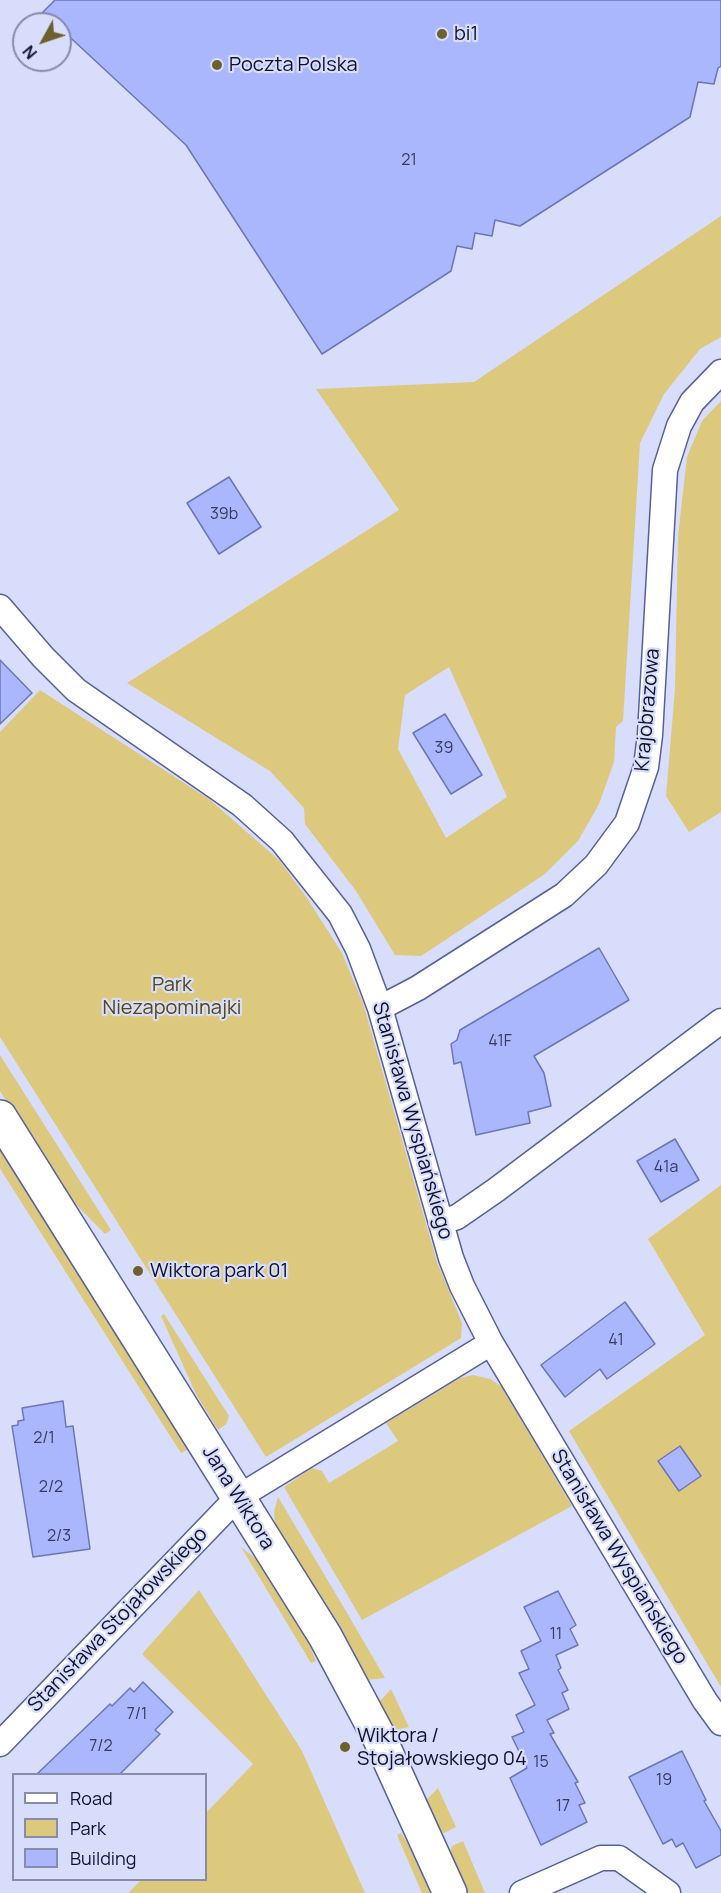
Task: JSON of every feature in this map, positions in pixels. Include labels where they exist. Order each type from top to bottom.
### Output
[{"type":"street","name":"Krajobrazowa","points":[[380,1008],[422,985],[564,895],[596,866],[627,823],[643,775],[650,735],[665,470],[675,437],[692,402],[721,372]]},
{"type":"street","name":"Stanisława Wyspiańskiego","points":[[0,607],[43,657],[76,690],[242,805],[282,841],[340,915],[358,949],[380,1008],[441,1222],[462,1286],[491,1343],[705,1701],[721,1723]]},
{"type":"street","points":[[441,1222],[457,1217],[496,1190],[721,1021]]},
{"type":"street","name":"Jana Wiktora","points":[[0,1117],[325,1636],[379,1737],[450,1893]]},
{"type":"street","name":"Stanisława Stojałowskiego","points":[[0,1744],[237,1498],[491,1343]]},
{"type":"street","points":[[522,1893],[601,1858],[619,1858],[668,1893]]},
{"type":"green space","points":[[721,216],[721,337],[700,349],[664,394],[640,443],[623,721],[616,727],[614,762],[599,804],[578,841],[545,874],[421,956],[395,955],[356,891],[305,824],[304,808],[270,771],[127,683],[399,510],[316,389],[474,382]],"holes":[[[449,667],[507,797],[446,838],[398,749],[405,695]]]},
{"type":"green space","points":[[721,401],[721,812],[689,832],[666,796],[675,689],[678,536],[687,457],[702,421]]},
{"type":"green space","name":"Park Niezapominajki","points":[[40,690],[209,799],[279,860],[307,898],[342,953],[363,1003],[437,1262],[462,1323],[461,1338],[266,1457],[0,1037],[0,732]]},
{"type":"green space","points":[[0,1055],[111,1230],[105,1234],[64,1192],[0,1091]]},
{"type":"green space","points":[[0,1149],[189,1449],[181,1453],[4,1175],[0,1168]]},
{"type":"green space","points":[[721,1185],[721,1687],[569,1431],[705,1335],[648,1239]]},
{"type":"green space","points":[[164,1314],[229,1416],[226,1424],[218,1430],[196,1394],[161,1316]]},
{"type":"green space","points":[[473,1375],[490,1379],[502,1387],[572,1506],[362,1620],[284,1487],[312,1468],[322,1471],[329,1483],[398,1441],[386,1423],[460,1378]]},
{"type":"green space","points":[[278,1497],[385,1678],[368,1680],[275,1525],[274,1512]]},
{"type":"green space","points":[[241,1547],[261,1563],[304,1631],[316,1661],[311,1663]]},
{"type":"green space","points":[[199,1590],[302,1751],[365,1893],[128,1893],[140,1881],[207,1881],[207,1812],[253,1764],[142,1654]]},
{"type":"green space","points":[[391,1689],[409,1727],[394,1730],[379,1702]]},
{"type":"green space","points":[[438,1788],[456,1827],[444,1833],[440,1830],[426,1800]]},
{"type":"green space","points":[[401,1833],[434,1893],[422,1893],[397,1835]]},
{"type":"green space","points":[[463,1841],[485,1893],[467,1893],[450,1854],[452,1846]]},
{"type":"building","points":[[55,0],[721,0],[721,66],[718,68],[714,84],[698,82],[690,117],[520,226],[495,220],[492,236],[475,233],[472,249],[457,246],[451,271],[322,354],[186,145],[72,39],[72,12],[43,12]]},
{"type":"building","points":[[229,477],[261,527],[219,554],[187,503]]},
{"type":"building","points":[[0,660],[32,693],[0,724]]},
{"type":"building","points":[[445,714],[482,775],[451,794],[413,733]]},
{"type":"building","points":[[599,948],[629,1000],[534,1056],[544,1073],[551,1106],[528,1112],[530,1123],[476,1135],[461,1062],[454,1064],[451,1044],[457,1040],[460,1030]]},
{"type":"building","points":[[675,1139],[699,1180],[661,1202],[637,1161]]},
{"type":"building","points":[[625,1302],[655,1344],[607,1379],[600,1369],[565,1397],[541,1365]]},
{"type":"building","points":[[63,1401],[66,1427],[73,1426],[90,1549],[33,1557],[12,1426],[24,1420],[22,1408]]},
{"type":"building","points":[[680,1446],[701,1476],[679,1491],[658,1461]]},
{"type":"building","points":[[558,1591],[576,1625],[570,1629],[578,1645],[556,1655],[561,1668],[558,1670],[568,1690],[562,1693],[569,1709],[547,1720],[554,1733],[550,1734],[578,1782],[575,1783],[585,1803],[579,1805],[587,1822],[541,1845],[510,1778],[527,1768],[512,1737],[524,1732],[516,1715],[535,1705],[519,1673],[529,1669],[521,1651],[541,1641],[524,1607]]},
{"type":"building","points":[[143,1682],[173,1712],[155,1730],[160,1734],[121,1773],[38,1773],[110,1704],[112,1706],[130,1688],[134,1692]]},
{"type":"building","points":[[682,1751],[706,1800],[704,1801],[721,1831],[721,1855],[696,1868],[683,1843],[676,1847],[672,1839],[663,1844],[629,1777]]},
{"type":"place","name":"bi1","points":[[442,34]]},
{"type":"place","name":"Poczta Polska","points":[[217,65]]},
{"type":"place","name":"Wiktora park 01","points":[[138,1271]]},
{"type":"place","name":"Wiktora / Stojałowskiego 04","points":[[345,1747]]}]
